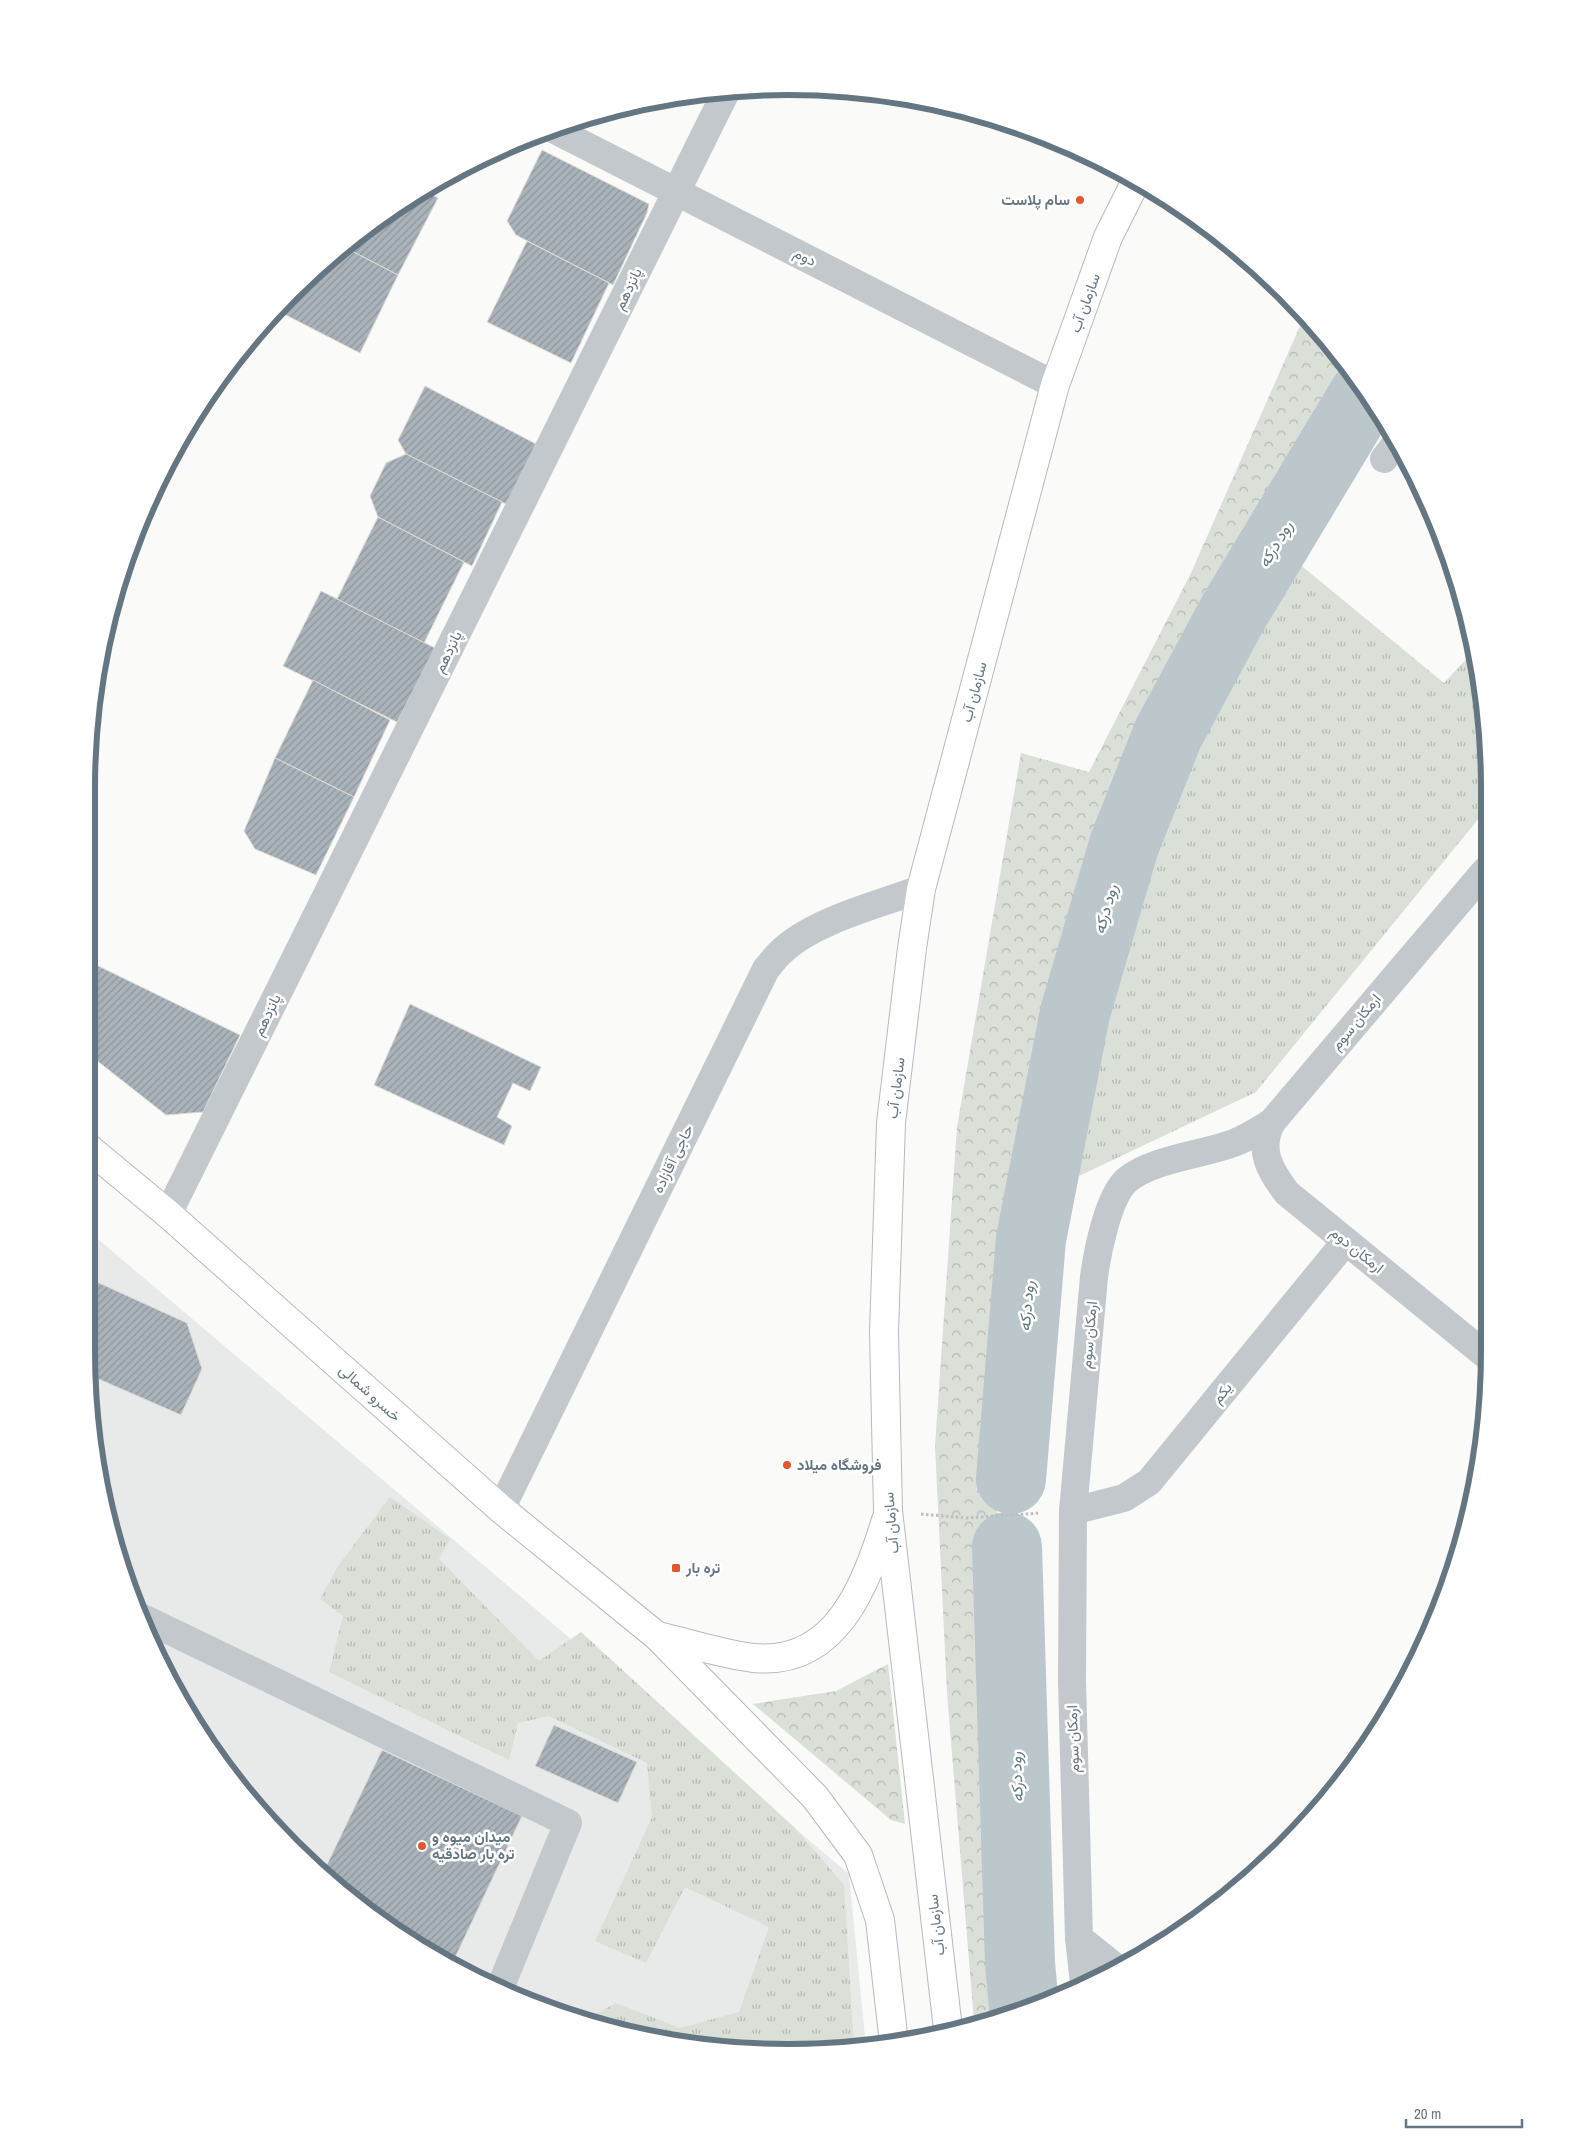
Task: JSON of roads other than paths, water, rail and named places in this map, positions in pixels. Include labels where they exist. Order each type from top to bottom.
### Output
[{"type":"main road","name":"سازمان آب","points":[[948,2025],[888,1511],[884,1332],[891,1123],[921,889],[1055,385],[1108,237],[1133,187]]},
{"type":"main road","name":"خسرو شمالی","points":[[95,1153],[168,1214],[501,1509],[657,1636]]},
{"type":"main road","points":[[657,1636],[754,1658],[785,1657],[811,1646],[836,1628],[852,1605],[876,1551],[888,1511]]},
{"type":"main road","points":[[657,1636],[815,1798],[858,1855],[880,1920],[893,2036]]},
{"type":"street","name":"پانزدهم","points":[[168,1214],[723,98]]},
{"type":"street","name":"دوم","points":[[562,133],[1055,385]]},
{"type":"street","name":"ارمکان سوم","points":[[1083,1978],[1079,1938],[1072,1680],[1073,1511],[1098,1249],[1117,1193],[1125,1181],[1137,1173],[1161,1164],[1231,1144],[1250,1136],[1272,1122],[1481,876]]},
{"type":"street","name":"حاجی آقازاده","points":[[501,1509],[766,969],[795,940],[824,924],[921,889]]},
{"type":"street","name":"ارمکان دوم","points":[[1272,1122],[1267,1131],[1265,1154],[1276,1179],[1287,1193],[1481,1351]]},
{"type":"street","name":"یکم","points":[[1073,1511],[1124,1498],[1149,1482],[1346,1241]]},
{"type":"street","points":[[150,1621],[568,1823],[502,1982]]},
{"type":"street","points":[[1079,1938],[1111,1964]]},
{"type":"waterway","name":"رود درکه","points":[[1011,1479],[1031,1239],[1075,1013],[1124,845],[1168,734],[1233,613],[1361,399]]},
{"type":"waterway","name":"رود درکه","points":[[1007,1547],[1020,1963],[1023,2002]]},
{"type":"place","name":"سام پلاست","points":[[1080,200]]},
{"type":"place","name":"فروشگاه میلاد","points":[[787,1465]]},
{"type":"place","name":"تره بار","points":[[676,1568]]},
{"type":"place","name":"میدان میوه و تره بار صادقیه","points":[[422,1846]]}]
